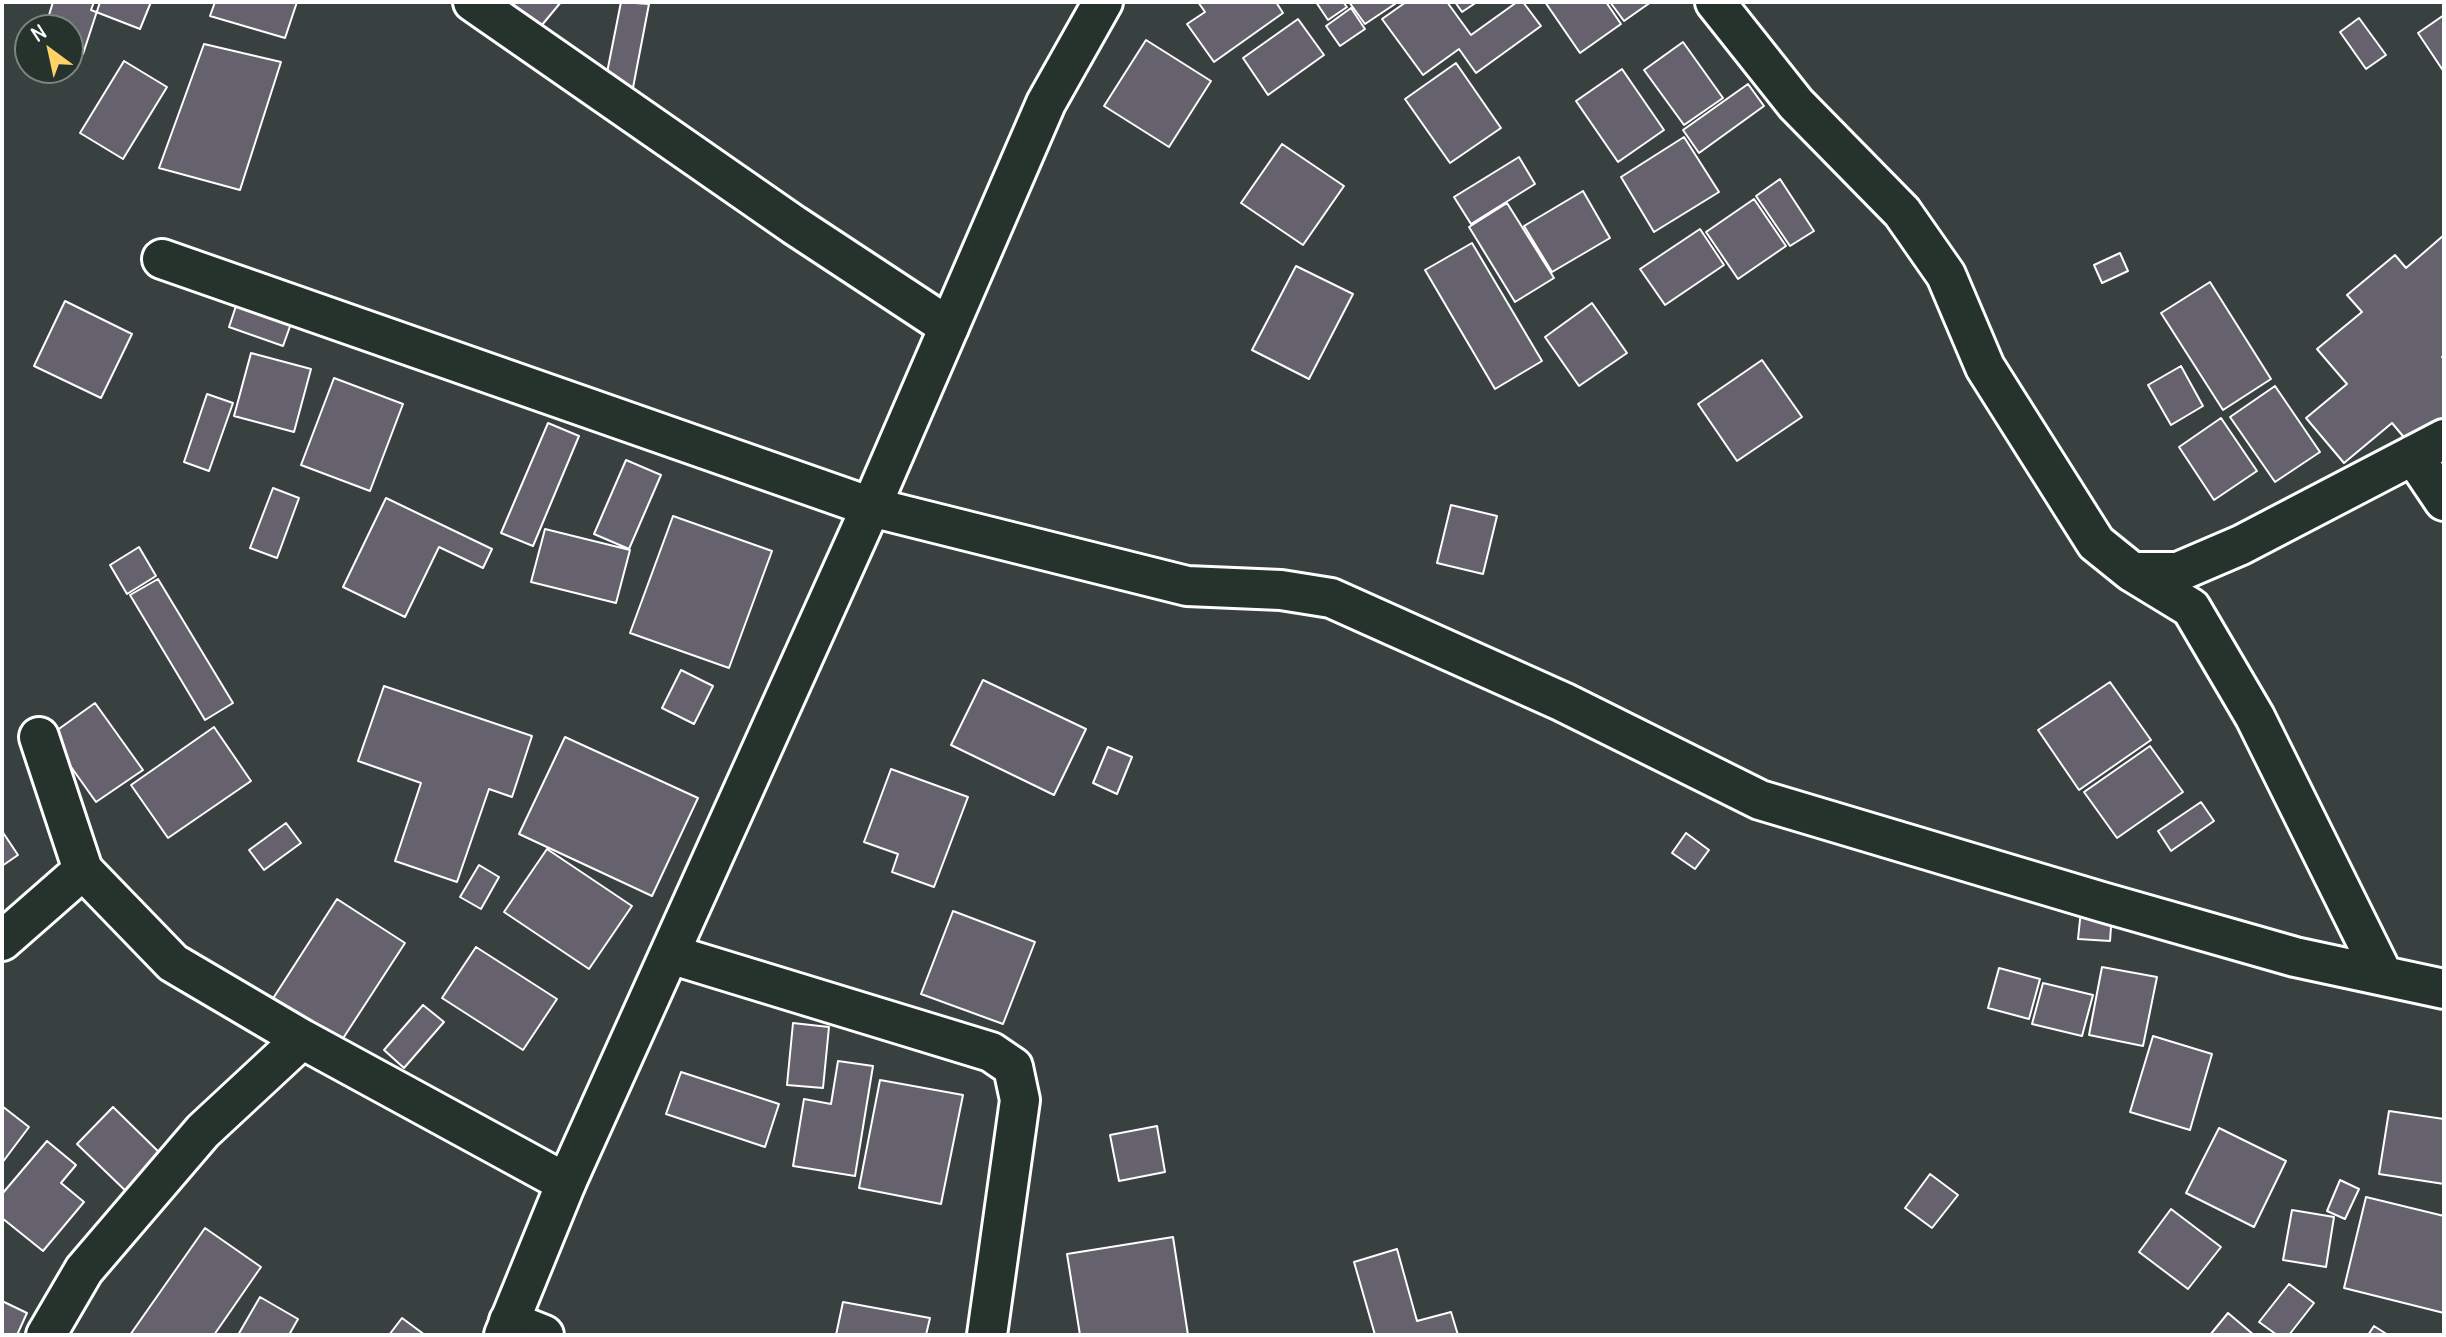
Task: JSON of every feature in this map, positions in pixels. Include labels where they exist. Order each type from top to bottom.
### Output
[{"type":"street","points":[[473,2],[794,225],[949,327]]},
{"type":"street","points":[[544,1335],[507,1328],[566,1183],[871,507],[1046,103],[1103,2]]},
{"type":"street","points":[[1715,2],[1796,104],[1902,212],[1945,275],[1986,368],[2096,543],[2132,572],[2190,608],[2255,717],[2383,975]]},
{"type":"street","points":[[162,259],[871,507],[1186,586],[1281,590],[1331,598],[1563,702],[1760,800],[2295,957],[2444,989]]},
{"type":"street","points":[[2132,572],[2178,572],[2241,545],[2429,447],[2444,501]]},
{"type":"street","points":[[39,737],[83,870],[173,963],[302,1039],[566,1183]]},
{"type":"street","points":[[2,942],[83,870]]},
{"type":"street","points":[[670,954],[991,1052],[1013,1067],[1020,1100],[987,1335]]},
{"type":"street","points":[[46,1335],[84,1270],[203,1131],[302,1039]]},
{"type":"building","points":[[53,2],[100,2],[84,51],[84,14],[49,14]]},
{"type":"building","points":[[94,2],[151,2],[140,29],[91,10]]},
{"type":"building","points":[[215,2],[297,2],[285,38],[210,16]]},
{"type":"building","points":[[488,2],[561,2],[532,37]]},
{"type":"building","points":[[621,2],[649,4],[632,93],[604,88]]},
{"type":"building","points":[[1198,2],[1276,2],[1283,13],[1214,62],[1187,24],[1205,12]]},
{"type":"building","points":[[1316,2],[1343,2],[1347,7],[1328,20]]},
{"type":"building","points":[[1349,2],[1398,2],[1365,24]]},
{"type":"building","points":[[1406,2],[1447,2],[1471,35],[1517,2],[1523,2],[1541,26],[1476,73],[1459,49],[1423,75],[1382,19]]},
{"type":"building","points":[[1455,2],[1477,2],[1462,12]]},
{"type":"building","points":[[1545,2],[1606,2],[1621,24],[1580,53]]},
{"type":"building","points":[[1610,2],[1651,2],[1624,21]]},
{"type":"building","points":[[1351,8],[1365,29],[1340,46],[1326,26]]},
{"type":"building","points":[[2444,15],[2444,72],[2418,33]]},
{"type":"building","points":[[2359,18],[2386,55],[2366,69],[2340,32]]},
{"type":"building","points":[[1298,19],[1324,55],[1268,95],[1243,58]]},
{"type":"building","points":[[1146,40],[1211,81],[1169,147],[1104,106]]},
{"type":"building","points":[[1683,42],[1723,98],[1684,125],[1644,70]]},
{"type":"building","points":[[204,44],[281,62],[240,190],[159,168]]},
{"type":"building","points":[[124,61],[167,87],[123,159],[80,133]]},
{"type":"building","points":[[1456,63],[1501,128],[1450,163],[1405,99]]},
{"type":"building","points":[[1622,69],[1664,130],[1618,162],[1576,101]]},
{"type":"building","points":[[1748,84],[1764,106],[1699,153],[1683,130]]},
{"type":"building","points":[[1684,137],[1719,192],[1654,232],[1621,177]]},
{"type":"building","points":[[1282,144],[1344,186],[1303,245],[1241,203]]},
{"type":"building","points":[[1519,157],[1535,184],[1471,224],[1454,197]]},
{"type":"building","points":[[1780,179],[1814,231],[1790,246],[1756,196]]},
{"type":"building","points":[[1583,191],[1610,238],[1552,272],[1524,226]]},
{"type":"building","points":[[1754,199],[1786,246],[1738,279],[1706,232]]},
{"type":"building","points":[[1507,203],[1554,278],[1515,302],[1469,227]]},
{"type":"building","points":[[1700,229],[1724,265],[1665,305],[1640,269]]},
{"type":"building","points":[[2444,235],[2444,443],[2423,460],[2392,423],[2344,463],[2306,418],[2347,384],[2317,349],[2362,312],[2347,295],[2395,255],[2406,268]]},
{"type":"building","points":[[1472,243],[1542,361],[1495,389],[1425,270]]},
{"type":"building","points":[[2120,253],[2128,271],[2102,283],[2094,265]]},
{"type":"building","points":[[1296,266],[1353,294],[1309,379],[1252,350]]},
{"type":"building","points":[[2210,282],[2271,379],[2223,410],[2161,313]]},
{"type":"building","points":[[238,300],[293,318],[283,346],[229,327]]},
{"type":"building","points":[[65,301],[132,334],[101,398],[34,366]]},
{"type":"building","points":[[1592,303],[1627,353],[1579,386],[1545,337]]},
{"type":"building","points":[[251,353],[311,369],[294,432],[234,416]]},
{"type":"building","points":[[1762,360],[1802,417],[1737,461],[1698,404]]},
{"type":"building","points":[[2181,366],[2203,406],[2171,425],[2148,385]]},
{"type":"building","points":[[334,378],[403,404],[370,491],[301,465]]},
{"type":"building","points":[[2275,386],[2320,452],[2275,482],[2230,417]]},
{"type":"building","points":[[207,394],[233,403],[209,471],[184,462]]},
{"type":"building","points":[[2221,418],[2257,471],[2214,500],[2179,447]]},
{"type":"building","points":[[548,423],[579,436],[533,546],[501,533]]},
{"type":"building","points":[[626,460],[661,475],[629,549],[594,534]]},
{"type":"building","points":[[273,488],[299,498],[277,558],[250,548]]},
{"type":"building","points":[[386,498],[492,549],[483,568],[439,547],[405,617],[343,587]]},
{"type":"building","points":[[1451,505],[1497,516],[1483,574],[1437,563]]},
{"type":"building","points":[[673,516],[772,551],[729,668],[630,633]]},
{"type":"building","points":[[545,529],[630,550],[616,603],[531,582]]},
{"type":"building","points":[[139,547],[156,576],[127,594],[110,565]]},
{"type":"building","points":[[158,579],[233,703],[205,720],[130,595]]},
{"type":"building","points":[[681,670],[713,686],[694,724],[662,708]]},
{"type":"building","points":[[983,680],[1086,729],[1054,795],[951,745]]},
{"type":"building","points":[[2110,682],[2151,740],[2079,790],[2038,730]]},
{"type":"building","points":[[384,686],[532,736],[512,797],[489,789],[457,882],[395,861],[421,783],[358,761]]},
{"type":"building","points":[[95,703],[143,770],[96,802],[49,736]]},
{"type":"building","points":[[214,727],[251,781],[168,838],[131,785]]},
{"type":"building","points":[[565,737],[698,798],[652,896],[519,834]]},
{"type":"building","points":[[2150,746],[2183,792],[2117,838],[2084,792]]},
{"type":"building","points":[[1108,747],[1132,757],[1117,794],[1093,783]]},
{"type":"building","points":[[891,769],[968,797],[934,887],[892,872],[898,854],[864,842]]},
{"type":"building","points":[[2201,802],[2214,821],[2171,851],[2158,831]]},
{"type":"building","points":[[286,823],[301,843],[264,870],[249,850]]},
{"type":"building","points":[[2,831],[18,855],[2,866]]},
{"type":"building","points":[[1686,833],[1709,850],[1695,869],[1672,853]]},
{"type":"building","points":[[547,849],[632,906],[589,969],[504,912]]},
{"type":"building","points":[[479,865],[499,877],[481,909],[460,897]]},
{"type":"building","points":[[337,899],[405,943],[340,1043],[272,1000]]},
{"type":"building","points":[[2081,910],[2112,913],[2110,941],[2078,939]]},
{"type":"building","points":[[953,911],[1035,942],[1003,1024],[921,994]]},
{"type":"building","points":[[476,947],[557,999],[523,1050],[442,998]]},
{"type":"building","points":[[2102,967],[2157,977],[2143,1046],[2089,1035]]},
{"type":"building","points":[[1999,968],[2040,979],[2029,1019],[1988,1008]]},
{"type":"building","points":[[2043,983],[2093,995],[2082,1036],[2032,1024]]},
{"type":"building","points":[[423,1005],[444,1022],[404,1068],[384,1050]]},
{"type":"building","points":[[793,1023],[829,1027],[823,1088],[787,1085]]},
{"type":"building","points":[[2153,1036],[2212,1054],[2190,1130],[2130,1112]]},
{"type":"building","points":[[838,1061],[873,1066],[855,1176],[793,1166],[804,1099],[831,1104]]},
{"type":"building","points":[[681,1072],[779,1104],[765,1147],[666,1114]]},
{"type":"building","points":[[880,1080],[963,1095],[941,1204],[859,1188]]},
{"type":"building","points":[[2,1106],[29,1127],[2,1163]]},
{"type":"building","points":[[113,1107],[167,1160],[131,1196],[77,1144]]},
{"type":"building","points":[[2389,1111],[2444,1119],[2444,1184],[2379,1174]]},
{"type":"building","points":[[1157,1126],[1165,1172],[1119,1181],[1110,1135]]},
{"type":"building","points":[[2219,1128],[2286,1161],[2254,1227],[2186,1193]]},
{"type":"building","points":[[47,1141],[76,1165],[61,1183],[84,1202],[43,1251],[2,1218],[2,1194]]},
{"type":"building","points":[[1930,1174],[1958,1195],[1932,1228],[1905,1208]]},
{"type":"building","points":[[2340,1180],[2359,1189],[2345,1219],[2327,1211]]},
{"type":"building","points":[[2366,1197],[2444,1216],[2444,1313],[2344,1288]]},
{"type":"building","points":[[2171,1209],[2221,1247],[2188,1289],[2139,1252]]},
{"type":"building","points":[[2292,1210],[2334,1217],[2326,1267],[2283,1260]]},
{"type":"building","points":[[205,1228],[261,1267],[214,1335],[130,1335]]},
{"type":"building","points":[[1173,1237],[1188,1335],[1080,1335],[1067,1254]]},
{"type":"building","points":[[1397,1249],[1417,1321],[1451,1312],[1458,1335],[1375,1335],[1354,1262]]},
{"type":"building","points":[[2289,1284],[2314,1303],[2289,1335],[2277,1335],[2259,1322]]},
{"type":"building","points":[[260,1297],[298,1319],[289,1335],[238,1335]]},
{"type":"building","points":[[2,1301],[27,1313],[17,1335],[2,1335]]},
{"type":"building","points":[[843,1302],[930,1318],[926,1335],[836,1335]]},
{"type":"building","points":[[2228,1313],[2254,1335],[2210,1335]]},
{"type":"building","points":[[402,1318],[425,1335],[389,1335]]},
{"type":"building","points":[[2374,1326],[2388,1335],[2368,1335]]}]
